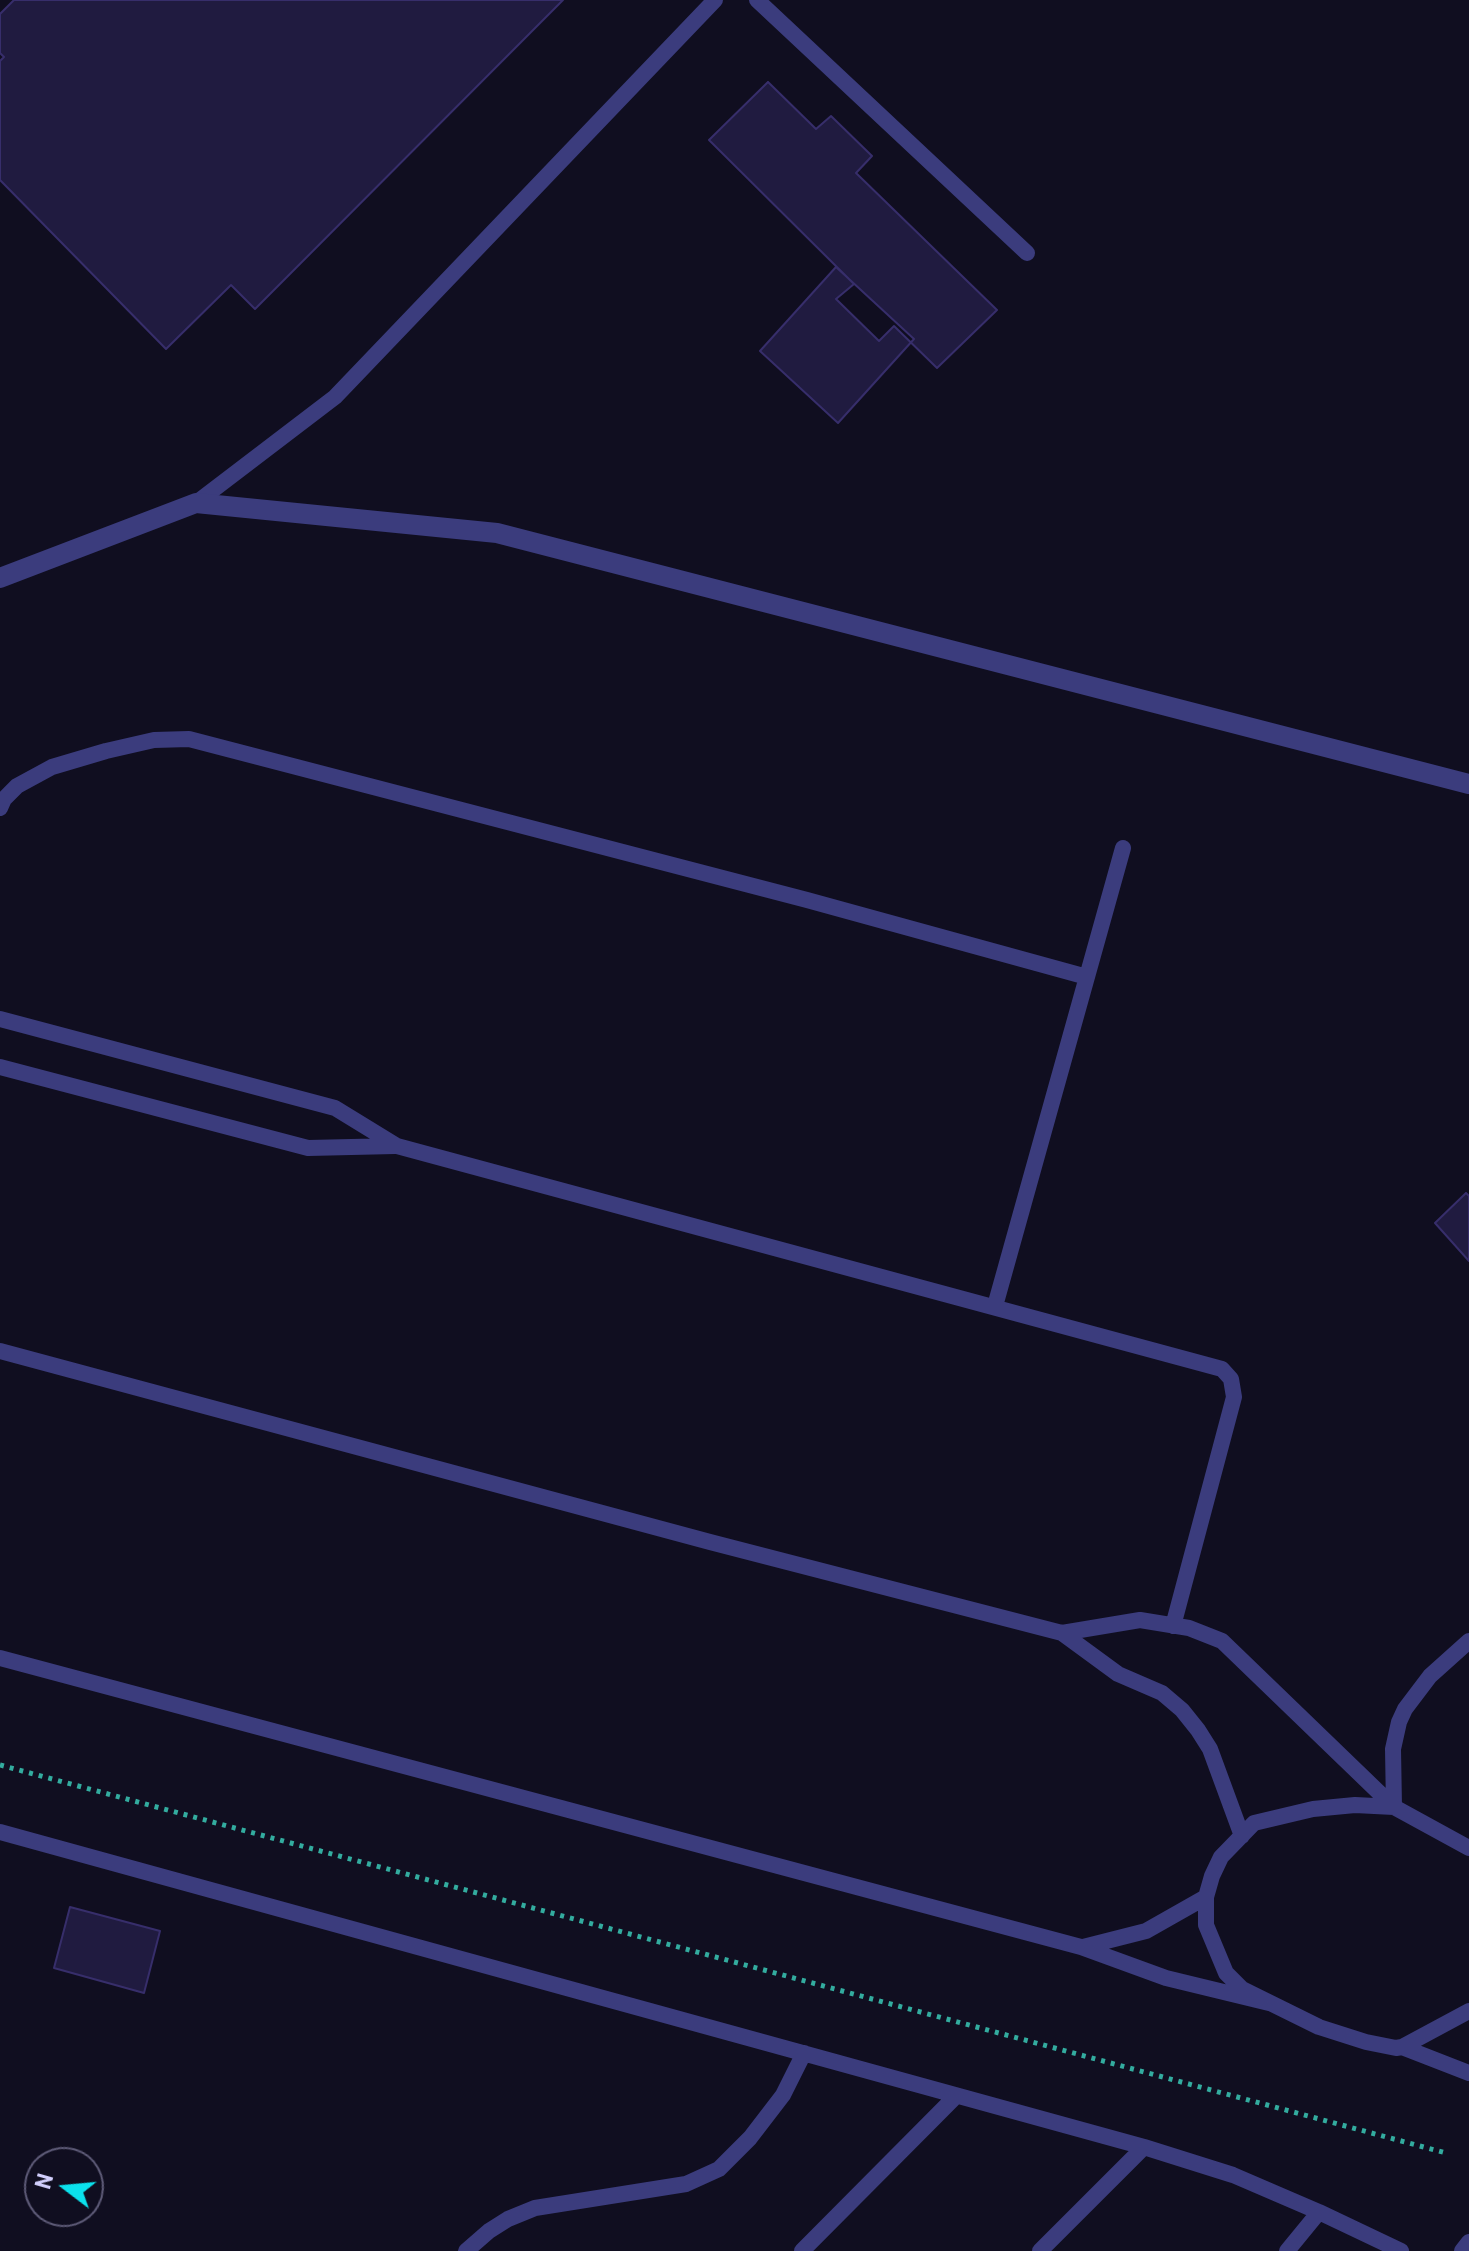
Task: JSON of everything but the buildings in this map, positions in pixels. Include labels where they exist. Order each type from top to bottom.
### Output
[{"type":"street","points":[[0,578],[196,503],[497,533],[1469,784]]},
{"type":"lane","points":[[196,503],[335,397],[715,0]]},
{"type":"lane","points":[[757,0],[1027,253]]},
{"type":"lane","points":[[0,808],[17,786],[52,767],[154,740],[189,739],[716,876],[1087,977]]},
{"type":"lane","points":[[995,1306],[1123,848]]},
{"type":"lane","points":[[0,1019],[335,1108],[397,1146]]},
{"type":"lane","points":[[0,1067],[308,1148],[397,1146],[1222,1369],[1229,1375],[1235,1390],[1233,1405],[1173,1626]]},
{"type":"lane","points":[[0,1351],[694,1538],[1062,1633],[1118,1674],[1162,1693],[1182,1710],[1210,1749],[1242,1836]]},
{"type":"lane","points":[[1062,1633],[1140,1620],[1189,1628],[1222,1641],[1394,1807],[1469,1848]]},
{"type":"lane","points":[[1394,1807],[1393,1749],[1399,1722],[1430,1676],[1469,1641]]},
{"type":"lane","points":[[0,1658],[1081,1947],[1166,1978],[1269,2003]]},
{"type":"lane","points":[[1394,1807],[1355,1805],[1283,1814],[1254,1823],[1221,1857],[1212,1876],[1206,1897],[1206,1925],[1226,1973],[1242,1989],[1319,2027],[1396,2048],[1469,2011]]},
{"type":"lane","points":[[0,1832],[1144,2147],[1233,2175],[1401,2251]]},
{"type":"lane","points":[[1081,1947],[1146,1931],[1206,1897]]},
{"type":"lane","points":[[1402,2047],[1452,2066],[1469,2076]]},
{"type":"lane","points":[[468,2249],[489,2231],[535,2208],[686,2184],[719,2169],[750,2138],[783,2095],[804,2053]]},
{"type":"lane","points":[[802,2251],[956,2096]]},
{"type":"lane","points":[[1040,2251],[1144,2147]]},
{"type":"lane","points":[[1287,2251],[1319,2212]]},
{"type":"lane","points":[[1462,2251],[1469,2242]]},
{"type":"path","points":[[0,1765],[1446,2153]]}]
